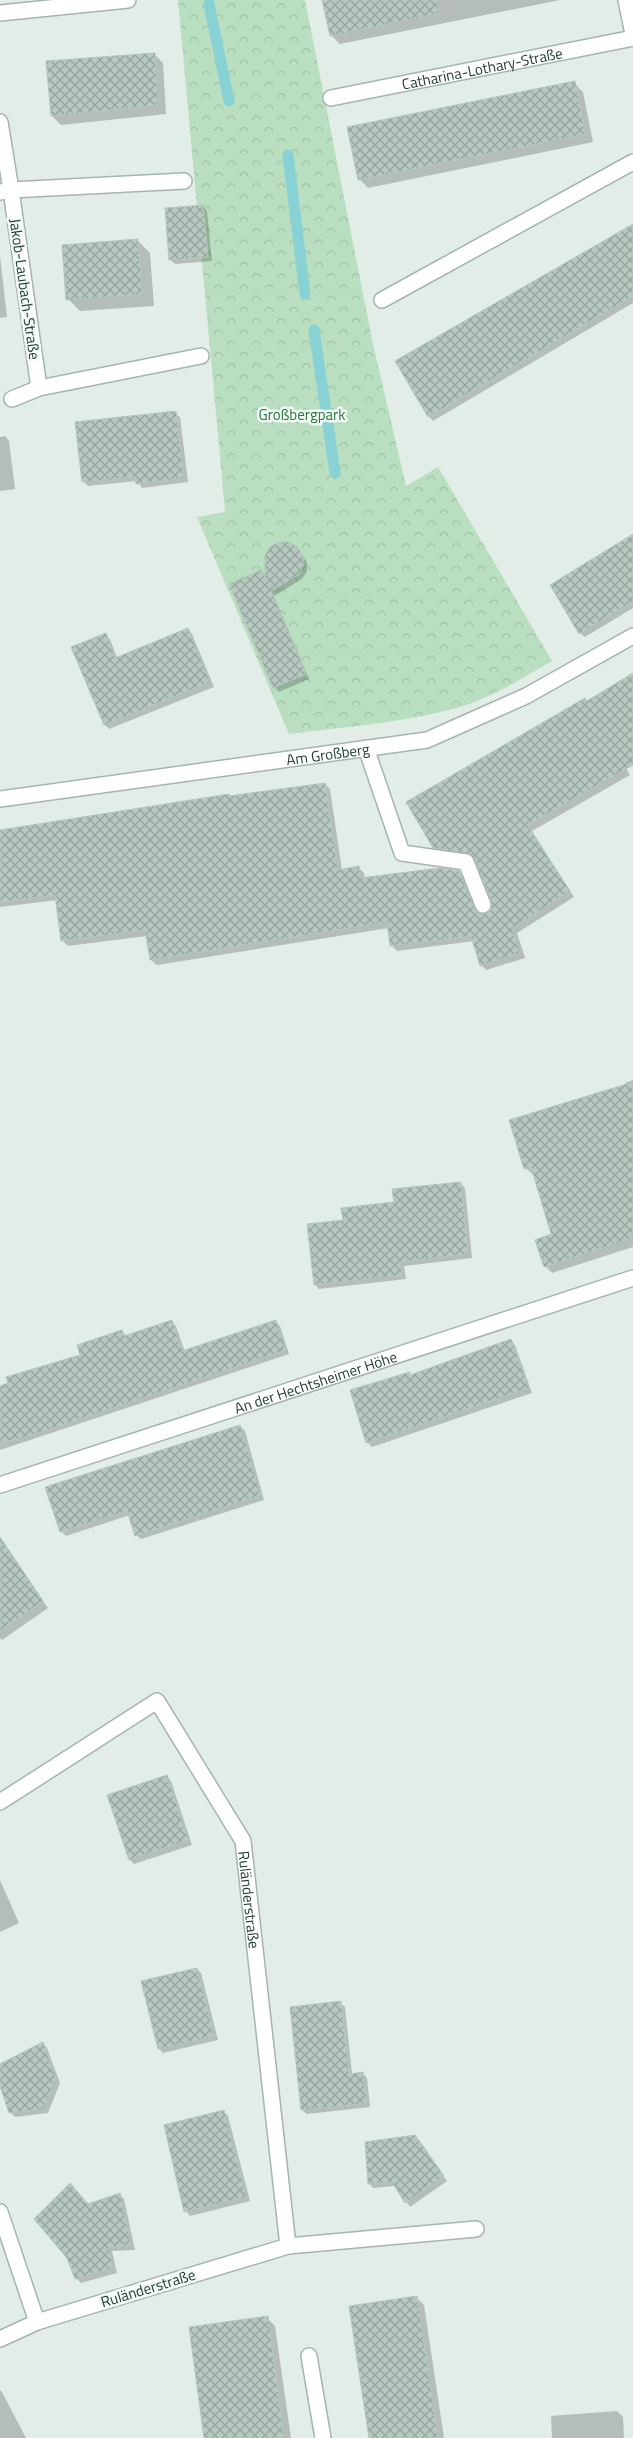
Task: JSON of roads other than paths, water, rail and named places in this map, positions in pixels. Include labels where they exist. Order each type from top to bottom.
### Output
[{"type":"street","points":[[0,13],[128,0]]},
{"type":"street","name":"Catharina-Lothary-Straße","points":[[331,98],[633,36],[631,17],[626,0]]},
{"type":"street","name":"Jakob-Laubach-Straße","points":[[0,122],[5,191],[39,388]]},
{"type":"street","points":[[382,300],[633,162]]},
{"type":"street","points":[[5,191],[184,181]]},
{"type":"street","points":[[12,399],[39,388],[201,356]]},
{"type":"street","name":"Am Großberg","points":[[0,799],[427,740],[526,696],[633,636]]},
{"type":"street","points":[[366,748],[402,853],[466,862],[483,905]]},
{"type":"street","name":"An der Hechtsheimer Höhe","points":[[0,1485],[633,1278]]},
{"type":"street","name":"Ruländerstraße","points":[[0,1802],[157,1701],[243,1841],[288,2246]]},
{"type":"street","points":[[0,2212],[37,2322]]},
{"type":"street","name":"Ruländerstraße","points":[[0,2339],[37,2322],[288,2246],[476,2229]]},
{"type":"street","points":[[309,2356],[322,2438]]},
{"type":"waterway","points":[[209,4],[229,101]]},
{"type":"waterway","points":[[288,155],[305,294]]},
{"type":"waterway","points":[[314,330],[335,473]]},
{"type":"park label","name":"Großbergpark","points":[[302,414]]}]
